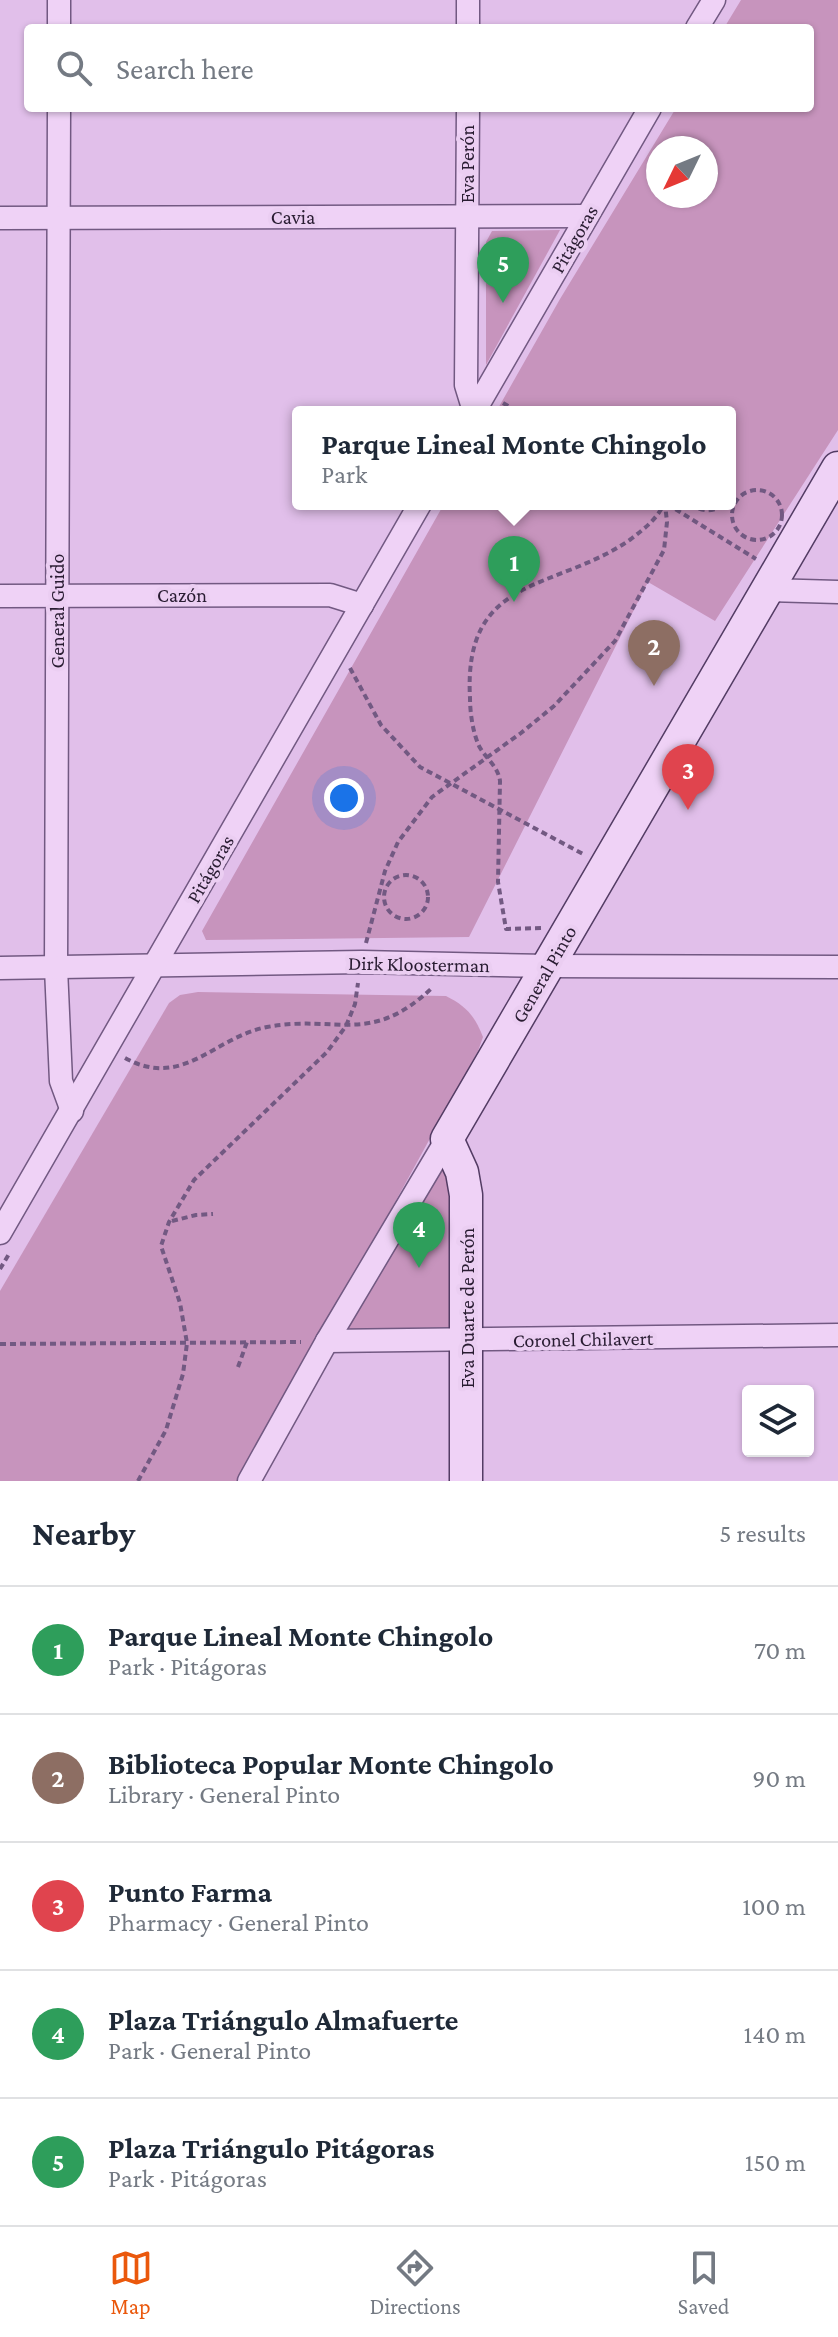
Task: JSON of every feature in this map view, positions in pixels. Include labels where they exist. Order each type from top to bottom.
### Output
[{"type":"main road","name":"General Pinto","points":[[447,1139],[838,468]]},
{"type":"main road","name":"Eva Duarte de Perón","points":[[447,1139],[462,1172],[466,1195],[466,1481]]},
{"type":"street","points":[[59,0],[59,24]]},
{"type":"street","points":[[468,0],[468,24]]},
{"type":"street","points":[[699,24],[714,0]]},
{"type":"street","name":"General Guido","points":[[59,112],[56,968],[61,1081],[72,1111]]},
{"type":"street","name":"Eva Perón","points":[[468,112],[466,385],[472,406]]},
{"type":"street","name":"Pitágoras","points":[[477,406],[648,112]]},
{"type":"street","name":"Cavia","points":[[0,218],[587,216]]},
{"type":"street","name":"Pitágoras","points":[[0,1233],[417,510]]},
{"type":"street","points":[[773,581],[838,592]]},
{"type":"street","name":"Cazón","points":[[0,596],[330,595],[362,605]]},
{"type":"street","name":"Dirk Kloosterman","points":[[0,968],[362,962],[838,967]]},
{"type":"street","name":"General Pinto","points":[[249,1481],[327,1341],[447,1139]]},
{"type":"street","name":"Coronel Chilavert","points":[[327,1341],[838,1335]]},
{"type":"path","points":[[730,510],[731,519],[746,538],[764,539],[778,529],[782,520],[780,504],[769,492],[753,489],[736,497]]},
{"type":"path","points":[[572,927],[506,929],[498,882],[499,770],[486,757],[476,738],[470,699],[471,655],[477,634],[501,603],[546,577],[598,559],[622,545],[657,518],[662,510]]},
{"type":"path","points":[[138,1481],[166,1430],[183,1374],[187,1343],[180,1303],[161,1246],[169,1222],[194,1180],[327,1052],[346,1026],[355,1004],[362,962],[398,842],[432,797],[554,706],[615,641],[664,550],[666,510]]},
{"type":"path","points":[[676,510],[773,581]]},
{"type":"path","points":[[692,519],[697,510]]},
{"type":"path","points":[[338,647],[381,725],[420,767],[607,867]]},
{"type":"path","points":[[411,875],[428,890],[428,904],[419,916],[399,919],[387,910],[382,889],[396,877],[411,875]]},
{"type":"path","points":[[343,985],[358,986]]},
{"type":"path","points":[[107,1047],[148,1068],[173,1068],[191,1063],[257,1029],[377,1022],[404,1012],[434,986],[419,986]]},
{"type":"path","points":[[169,1222],[213,1214]]},
{"type":"path","points":[[0,1344],[327,1341]]},
{"type":"path","points":[[238,1367],[247,1342]]},
{"type":"shaded area","points":[[741,0],[838,0],[838,430],[715,621],[648,582],[469,937],[206,940],[202,931],[441,510],[736,510],[736,406],[499,406],[646,157],[646,208],[718,208],[718,136],[659,136],[674,112],[814,112],[814,24],[726,24]]},
{"type":"shaded area","points":[[560,230],[486,365],[486,242],[492,231]]},
{"type":"shaded area","points":[[198,992],[446,996],[469,1012],[483,1037],[242,1481],[0,1481],[0,1291],[169,1003],[180,995]]},
{"type":"shaded area","points":[[447,1139],[468,1341],[327,1341]]},
{"type":"place","name":"Plaza Triángulo Pitágoras","points":[[503,303]]},
{"type":"place","name":"Parque Lineal Monte Chingolo","points":[[514,602]]},
{"type":"place","name":"Biblioteca Popular Monte Chingolo","points":[[654,686]]},
{"type":"place","name":"Punto Farma","points":[[688,810]]},
{"type":"place","name":"Plaza Triángulo Almafuerte","points":[[419,1268]]}]
